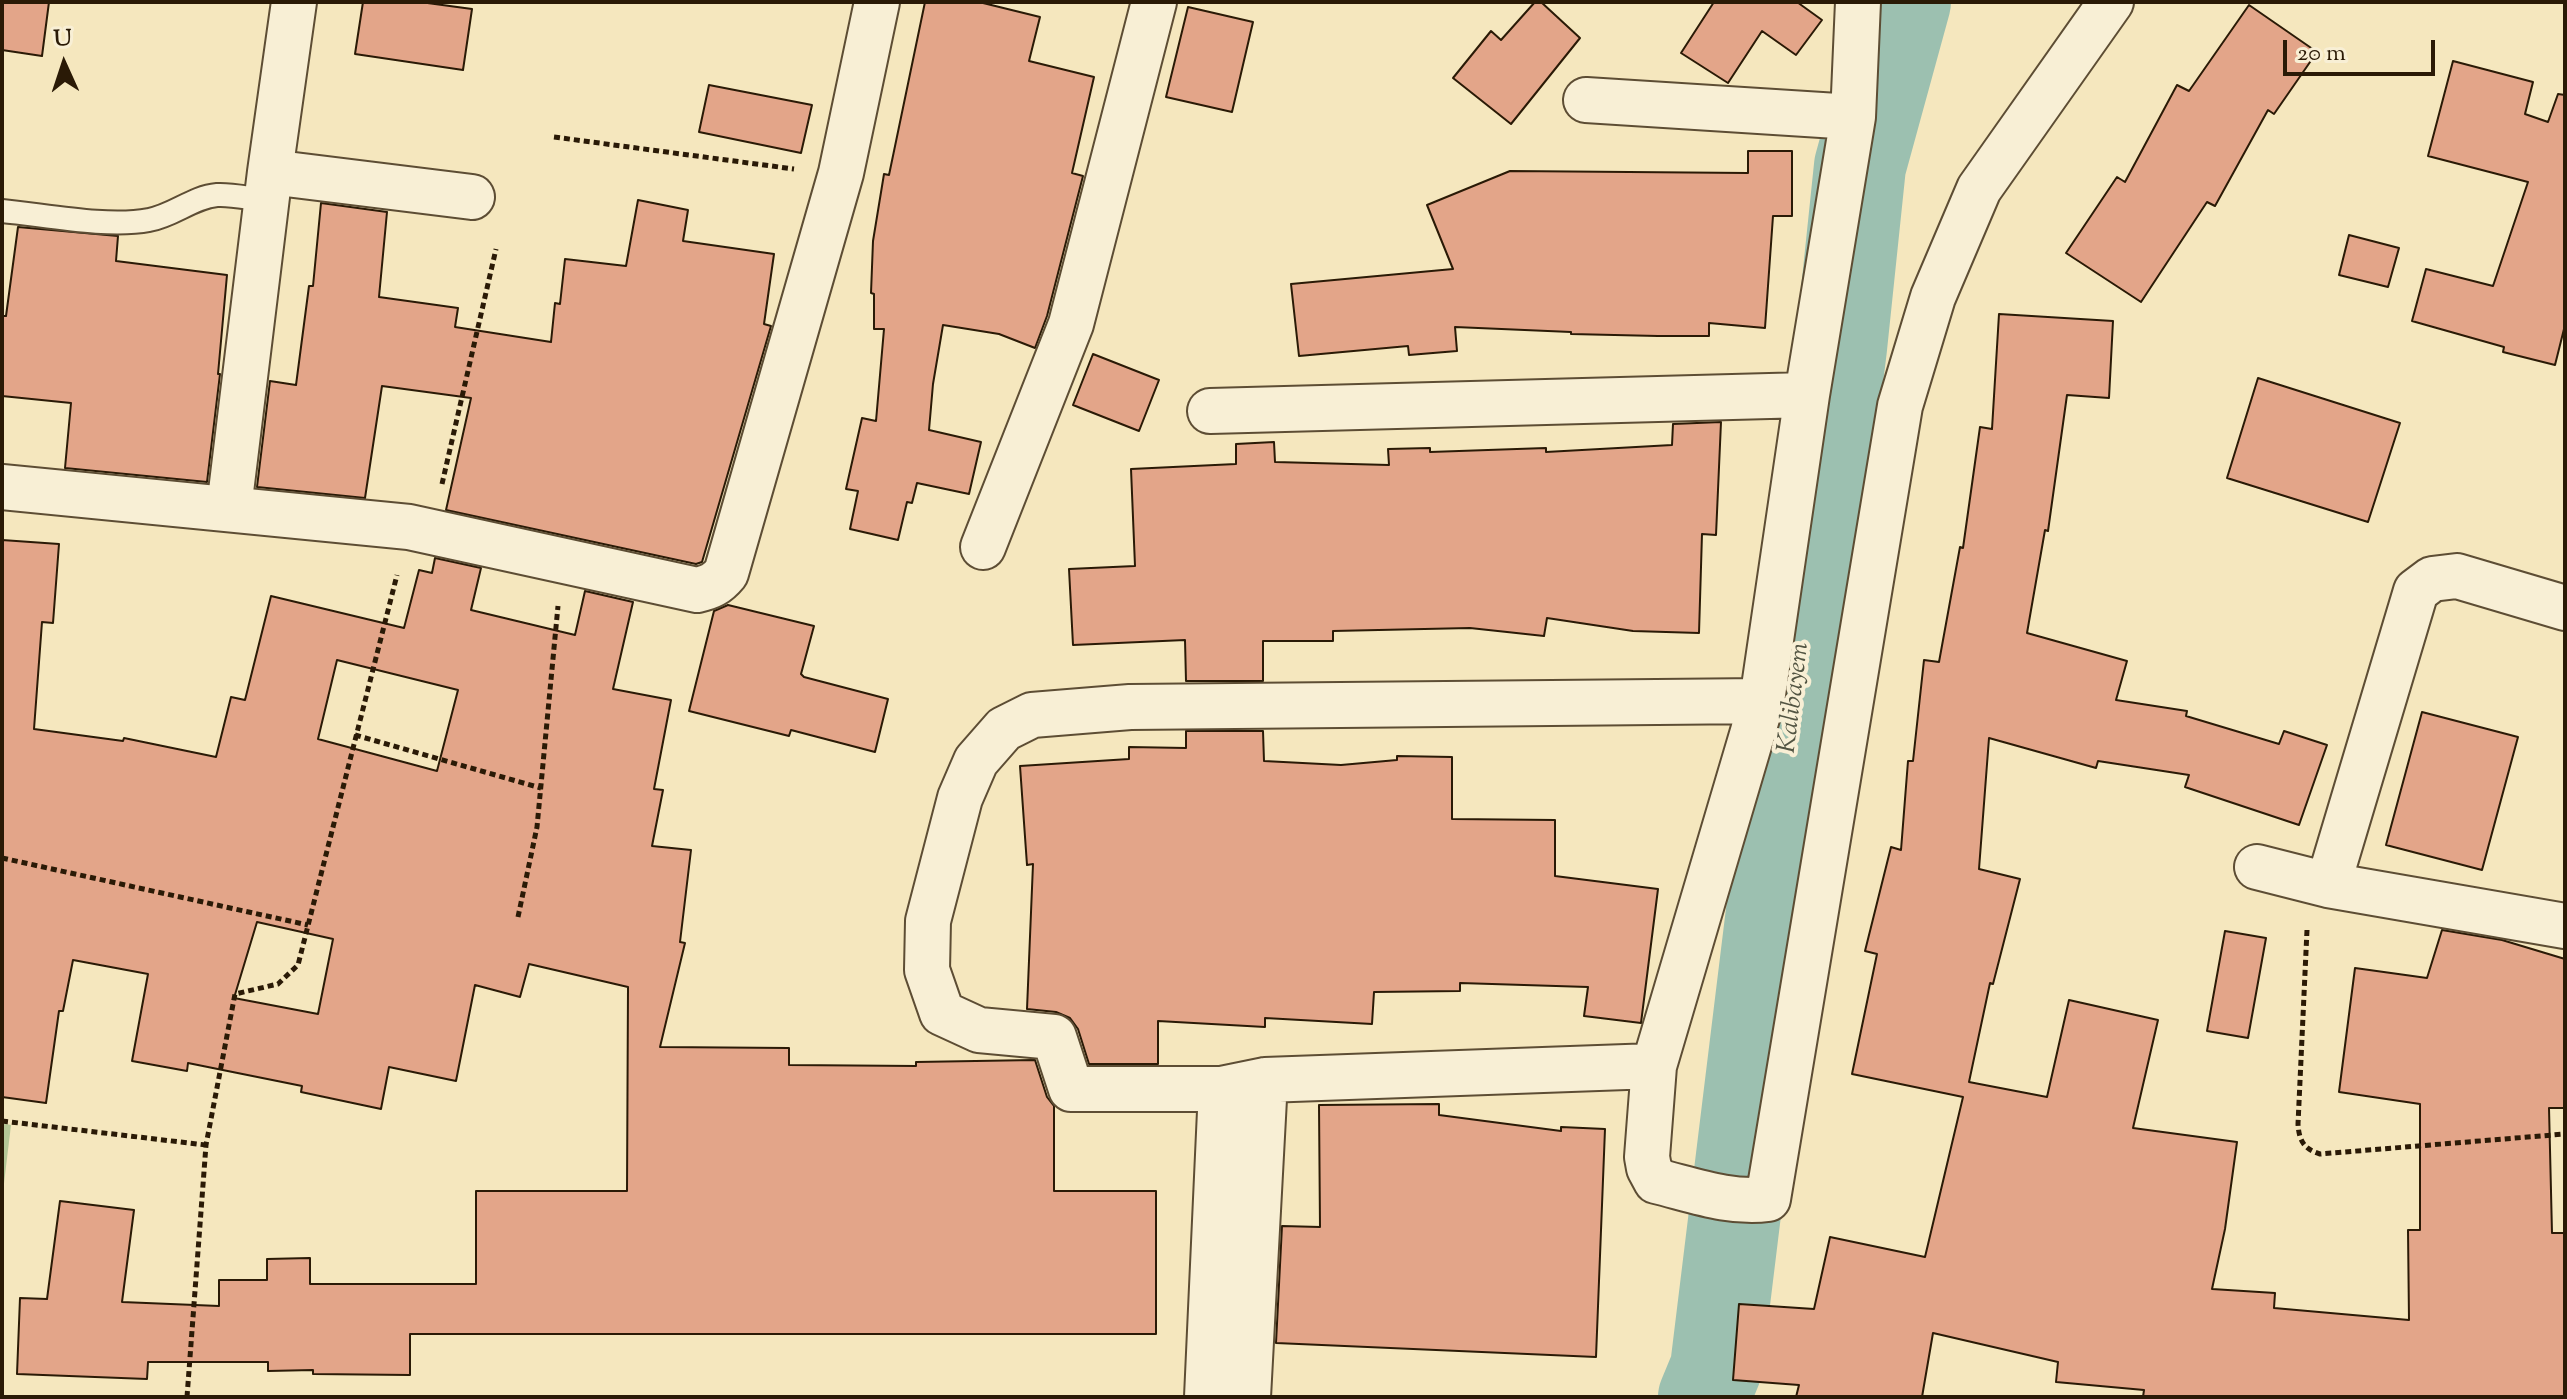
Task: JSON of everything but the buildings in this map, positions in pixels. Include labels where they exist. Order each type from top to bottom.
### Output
[{"type":"street","points":[[229,508],[294,2]]},
{"type":"street","points":[[2,487],[420,530],[697,590],[709,588],[726,573],[841,173],[877,2]]},
{"type":"street","points":[[983,547],[1071,324],[1154,2]]},
{"type":"street","points":[[1858,2],[1853,117],[1807,395],[1762,701],[1654,1066],[1647,1157],[1651,1175],[1656,1181],[1736,1200],[1768,1199],[1900,406],[1933,297],[1979,189],[2111,2]]},
{"type":"street","points":[[1586,100],[1853,117]]},
{"type":"street","points":[[268,186],[472,197]]},
{"type":"street","points":[[1210,411],[1807,395]]},
{"type":"street","points":[[2318,883],[2416,591],[2432,579],[2457,576],[2565,608]]},
{"type":"street","points":[[1654,1066],[1265,1080],[1221,1089],[1071,1089],[1054,1037],[979,1030],[942,1013],[927,970],[928,921],[960,798],[976,761],[1004,729],[1032,715],[1130,707],[1762,701]]},
{"type":"street","points":[[2257,867],[2318,883],[2565,926]]},
{"type":"street","points":[[1248,1397],[1265,1080]]},
{"type":"street","points":[[1207,1397],[1221,1089]]},
{"type":"lane","points":[[2,211],[122,222],[149,220],[171,214],[204,198],[268,186]]},
{"type":"path","points":[[554,137],[748,164],[841,173]]},
{"type":"path","points":[[187,1397],[206,1145],[235,994],[278,984],[298,965],[355,735],[420,530],[496,249]]},
{"type":"path","points":[[518,917],[534,842],[541,788],[562,562]]},
{"type":"path","points":[[355,735],[541,788]]},
{"type":"path","points":[[2,858],[308,925]]},
{"type":"path","points":[[2318,883],[2298,1124],[2299,1136],[2306,1149],[2320,1154],[2565,1134]]},
{"type":"path","points":[[2,1121],[206,1145]]},
{"type":"green space","points":[[2,1123],[11,1125],[2,1200]]},
{"type":"waterway","name":"Kalibayem","points":[[1704,1397],[1716,1368],[1841,348],[1860,166],[1905,2]]}]
